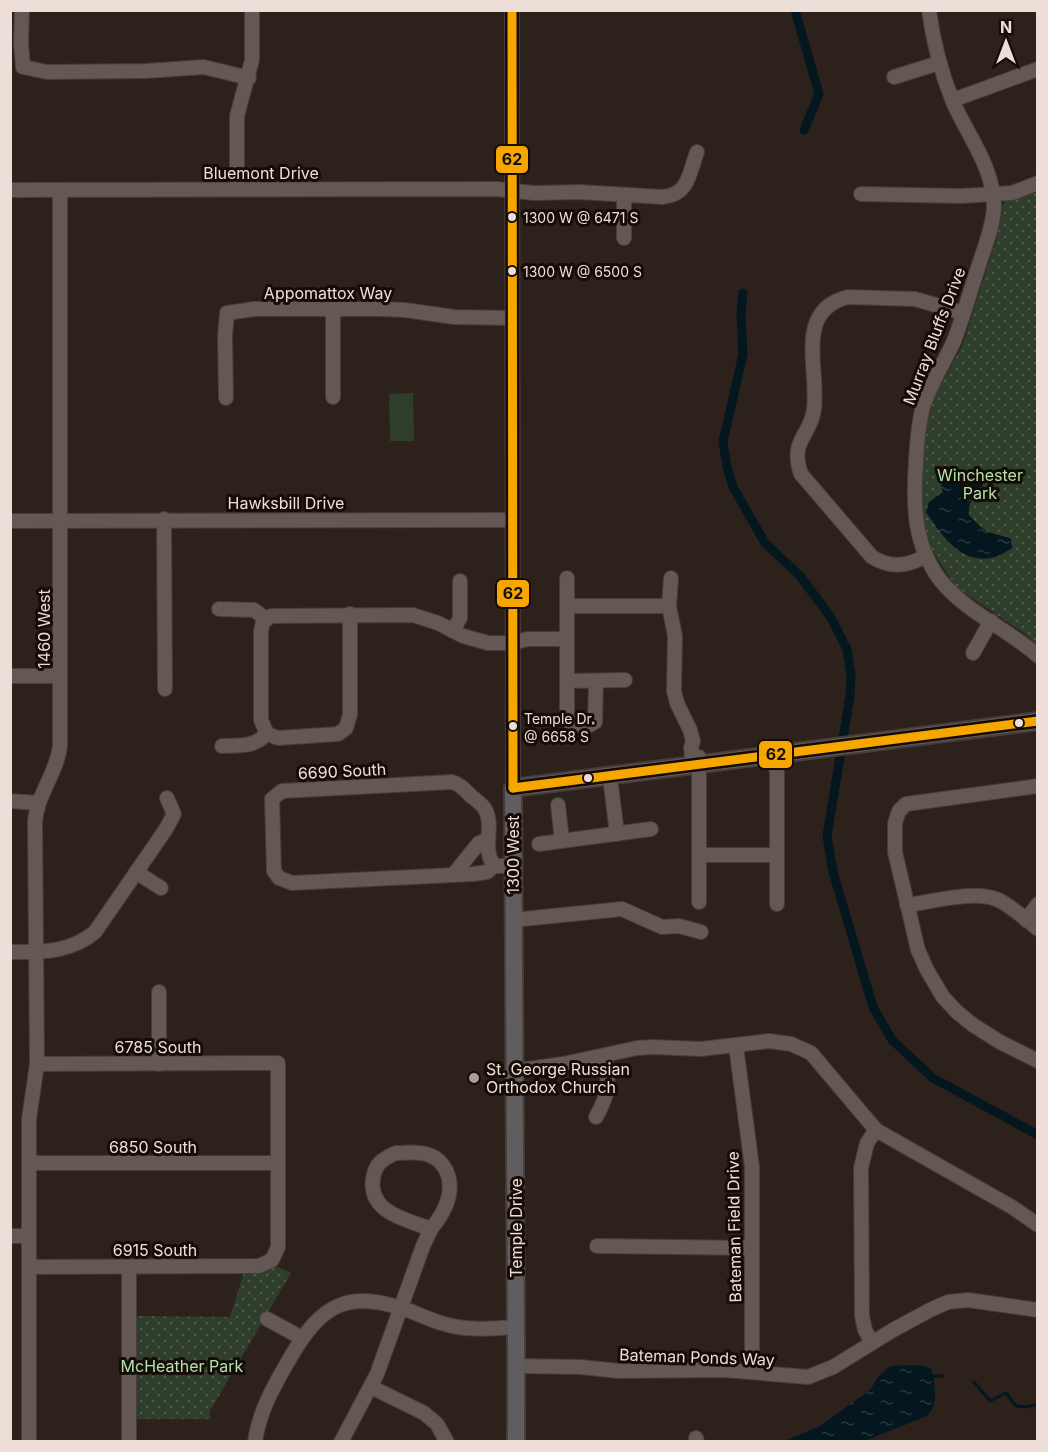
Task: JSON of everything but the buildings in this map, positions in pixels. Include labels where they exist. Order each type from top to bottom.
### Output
[{"type":"main road","points":[[513,788],[1038,722]]},
{"type":"main road","name":"1300 West","points":[[513,788],[513,1015]]},
{"type":"main road","name":"Temple Drive","points":[[513,1015],[516,1151],[516,1442]]},
{"type":"street","points":[[22,10],[23,68],[58,72],[204,68],[249,78]]},
{"type":"street","points":[[237,189],[237,116],[249,78],[252,54],[252,10]]},
{"type":"street","name":"1300 West","points":[[513,10],[513,788]]},
{"type":"street","name":"Murray Bluffs Drive","points":[[929,10],[939,63],[953,100],[988,172],[994,204],[992,224],[954,341],[930,389],[920,422],[914,510],[918,534],[926,556],[948,589],[1038,656]]},
{"type":"street","points":[[894,77],[939,63]]},
{"type":"street","points":[[953,100],[1038,69]]},
{"type":"street","name":"Bluemont Drive","points":[[10,190],[497,189],[663,197],[680,193],[697,152]]},
{"type":"street","points":[[861,194],[947,197],[1012,193],[1038,183]]},
{"type":"street","name":"1460 West","points":[[29,1442],[30,1100],[37,1064],[35,822],[38,803],[59,754],[60,190]]},
{"type":"street","points":[[624,196],[624,238]]},
{"type":"street","points":[[926,556],[913,563],[899,566],[872,558],[807,484],[801,474],[797,462],[798,449],[814,410],[813,330],[821,312],[829,304],[848,297],[908,299],[963,313]]},
{"type":"street","name":"Appomattox Way","points":[[226,398],[227,313],[254,309],[405,310],[454,317],[512,318]]},
{"type":"street","points":[[333,309],[333,397]]},
{"type":"street","points":[[164,519],[165,689]]},
{"type":"street","name":"Hawksbill Drive","points":[[10,521],[512,520]]},
{"type":"street","points":[[567,578],[567,716],[569,722],[574,726],[591,725],[595,722],[596,681]]},
{"type":"street","points":[[671,578],[669,606],[675,636],[674,691],[690,730],[693,741],[692,753],[698,764],[700,786],[699,902]]},
{"type":"street","points":[[453,631],[460,618],[460,581]]},
{"type":"street","points":[[568,606],[669,606]]},
{"type":"street","points":[[219,609],[254,610],[266,619]]},
{"type":"street","points":[[350,614],[350,716],[346,728],[338,734],[316,736],[278,738],[267,734],[261,720],[261,632],[266,619],[283,615],[350,614],[413,615],[432,620],[474,640],[488,643],[513,643],[527,639],[567,643]]},
{"type":"street","points":[[973,653],[991,621]]},
{"type":"street","points":[[10,676],[60,676]]},
{"type":"street","points":[[567,681],[626,681]]},
{"type":"street","points":[[222,746],[251,745],[267,734]]},
{"type":"street","points":[[774,754],[777,774],[777,904]]},
{"type":"street","points":[[610,777],[617,834]]},
{"type":"street","name":"6690 South","points":[[494,866],[489,858],[488,815],[484,807],[461,786],[452,782],[282,791],[272,799],[274,871],[279,878],[292,883],[453,875],[487,872],[494,866],[513,866]]},
{"type":"street","points":[[1038,786],[906,804],[897,817],[893,837],[896,859],[922,961],[943,997],[957,1012],[985,1034],[1038,1060]]},
{"type":"street","points":[[10,952],[62,949],[85,940],[95,932],[166,829],[174,814],[167,798]]},
{"type":"street","points":[[10,801],[38,803]]},
{"type":"street","points":[[558,805],[562,841]]},
{"type":"street","points":[[539,844],[651,829]]},
{"type":"street","points":[[453,875],[479,843],[487,840]]},
{"type":"street","points":[[699,855],[777,855]]},
{"type":"street","points":[[136,872],[161,888]]},
{"type":"street","points":[[907,905],[988,897],[1003,903],[1038,929]]},
{"type":"street","points":[[1026,920],[1038,904]]},
{"type":"street","points":[[513,920],[622,909],[663,927],[679,926],[701,932]]},
{"type":"street","points":[[159,992],[159,1064]]},
{"type":"street","points":[[514,1071],[652,1047],[701,1049],[779,1041],[791,1044],[811,1053],[876,1130],[1012,1207],[1038,1225]]},
{"type":"street","name":"Bateman Field Drive","points":[[736,1046],[752,1167],[752,1372]]},
{"type":"street","points":[[596,1117],[607,1093],[608,1073],[605,1056]]},
{"type":"street","name":"6785 South","points":[[37,1064],[278,1063],[278,1163]]},
{"type":"street","points":[[872,1342],[865,1330],[862,1316],[861,1168],[867,1143],[876,1130]]},
{"type":"street","points":[[341,1442],[346,1428],[371,1387],[423,1246],[448,1203],[449,1177],[442,1164],[432,1156],[419,1153],[396,1154],[382,1160],[375,1170],[372,1184],[382,1208],[398,1218],[431,1229]]},
{"type":"street","name":"6850 South","points":[[29,1163],[278,1163]]},
{"type":"street","name":"6915 South","points":[[30,1267],[259,1266],[266,1264],[276,1255],[278,1247],[278,1163]]},
{"type":"street","points":[[10,1236],[29,1236]]},
{"type":"street","points":[[597,1246],[751,1248]]},
{"type":"street","points":[[129,1267],[129,1442]]},
{"type":"street","name":"Bateman Ponds Way","points":[[516,1366],[581,1367],[619,1371],[752,1372],[791,1377],[814,1375],[833,1367],[872,1342],[948,1302],[968,1300],[1038,1310]]},
{"type":"street","points":[[255,1442],[267,1399],[302,1338],[320,1316],[340,1305],[370,1301],[401,1308],[438,1323],[458,1328],[516,1327]]},
{"type":"street","points":[[267,1319],[302,1338]]},
{"type":"street","points":[[371,1387],[424,1413],[437,1424],[447,1442]]},
{"type":"green space","name":"Winchester Park","points":[[1037,189],[1037,645],[1025,634],[956,587],[931,549],[922,519],[921,488],[927,420],[936,393],[962,346],[996,240],[1003,204]]},
{"type":"green space","points":[[413,393],[414,441],[390,441],[389,394]]},
{"type":"green space","name":"McHeather Park","points":[[275,1266],[291,1273],[210,1411],[210,1419],[136,1419],[135,1316],[230,1317],[244,1272],[267,1271]]},
{"type":"water","points":[[967,473],[980,476],[983,487],[981,493],[971,502],[969,515],[985,530],[1011,539],[1012,548],[995,557],[983,559],[963,553],[946,539],[926,512],[929,502],[943,492],[941,485],[954,475]]},
{"type":"water","points":[[916,1365],[931,1368],[935,1386],[935,1400],[927,1416],[865,1441],[785,1441],[820,1426],[870,1390],[878,1377],[890,1366]]},
{"type":"waterway","points":[[795,10],[819,94],[804,130]]},
{"type":"waterway","points":[[743,293],[741,315],[743,354],[723,442],[727,467],[733,487],[765,543],[800,576],[830,616],[847,649],[851,674],[850,696],[827,836],[833,872],[873,1007],[892,1040],[933,1078],[1038,1135]]},
{"type":"waterway","points":[[933,1376],[943,1376]]},
{"type":"waterway","points":[[974,1382],[990,1401],[1006,1393],[1016,1406],[1026,1407],[1038,1404]]},
{"type":"transit line","name":"62","points":[[512,10],[513,788]]},
{"type":"transit line","name":"62","points":[[513,788],[1038,721]]},
{"type":"place","name":"1300 W @ 6471 S","points":[[512,217]]},
{"type":"place","name":"1300 W @ 6500 S","points":[[512,271]]},
{"type":"place","name":"Temple Dr. @ 6658 S","points":[[513,726]]},
{"type":"place","name":"St. George Russian Orthodox Church","points":[[474,1078]]}]
